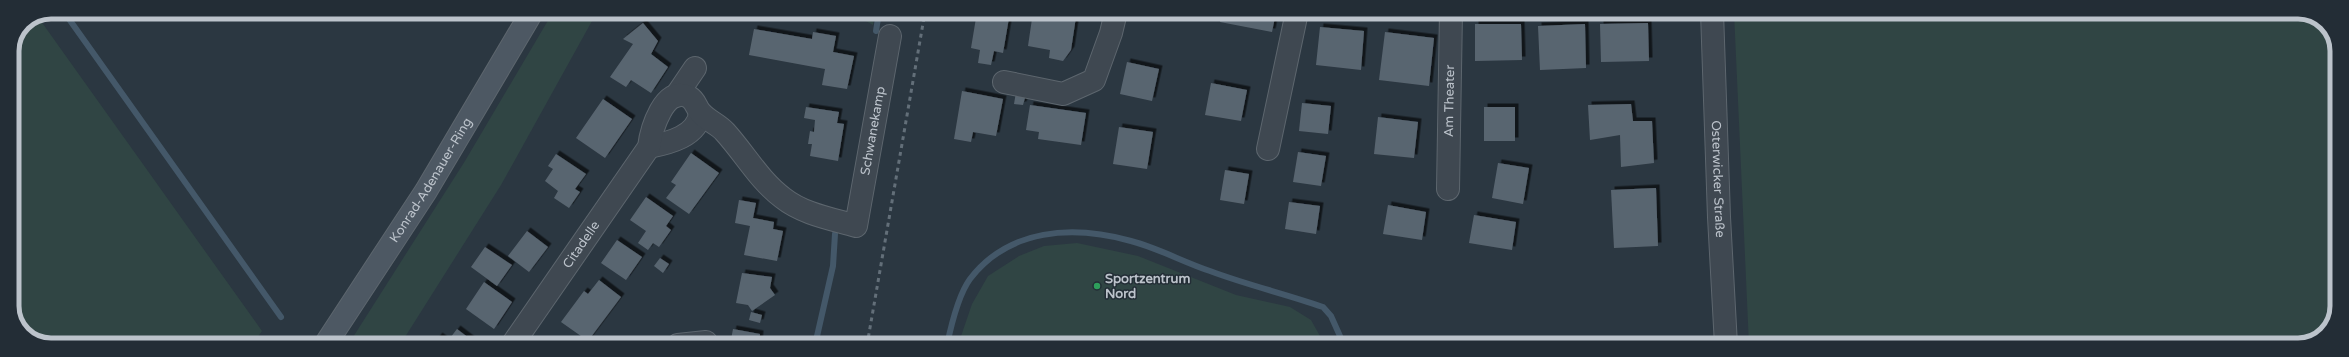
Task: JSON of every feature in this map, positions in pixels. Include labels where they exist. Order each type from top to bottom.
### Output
[{"type":"main road","name":"Konrad-Adenauer-Ring","points":[[330,338],[426,191],[528,19]]},
{"type":"street","points":[[1004,82],[1064,94],[1094,80],[1111,33],[1114,19]]},
{"type":"street","points":[[1268,149],[1296,19]]},
{"type":"street","name":"Am Theater","points":[[1448,189],[1451,19]]},
{"type":"street","name":"Osterwicker Straße","points":[[1712,19],[1719,217],[1726,338]]},
{"type":"street","name":"Schwanekamp","points":[[700,113],[724,131],[765,183],[784,199],[806,211],[856,226],[890,36]]},
{"type":"street","name":"Citadelle","points":[[518,338],[649,146],[652,130],[661,109],[676,96],[695,68]]},
{"type":"street","points":[[649,146],[678,138],[693,130],[700,121],[700,113],[696,103],[690,97],[684,95],[676,96]]},
{"type":"green space","points":[[549,19],[593,19],[501,185],[404,338],[352,338],[465,161]]},
{"type":"green space","points":[[862,19],[874,19],[873,25]]},
{"type":"green space","points":[[1734,19],[2302,19],[2312,22],[2318,26],[2326,35],[2330,49],[2330,310],[2327,320],[2323,326],[2314,334],[2302,338],[1749,338]]},
{"type":"green space","points":[[41,21],[262,331],[257,338],[47,338],[37,335],[28,329],[22,320],[19,308],[19,51],[21,39],[24,33],[33,24]]},
{"type":"green space","name":"Sportzentrum Nord","points":[[1077,243],[1138,256],[1236,295],[1290,307],[1311,320],[1321,338],[960,338],[972,304],[988,276],[1019,256],[1044,246]]},
{"type":"building","points":[[976,19],[1009,19],[1003,53],[994,51],[991,65],[978,63],[980,50],[971,48]]},
{"type":"building","points":[[1032,19],[1076,19],[1071,50],[1063,61],[1049,58],[1050,50],[1028,46]]},
{"type":"building","points":[[1221,19],[1275,19],[1272,32],[1220,22]]},
{"type":"building","points":[[643,23],[658,41],[651,54],[668,67],[651,93],[631,80],[626,87],[610,77],[633,44],[623,39]]},
{"type":"building","points":[[1648,23],[1649,61],[1601,62],[1600,24]]},
{"type":"building","points":[[1475,24],[1521,24],[1522,60],[1475,61]]},
{"type":"building","points":[[1585,24],[1586,68],[1540,70],[1538,26]]},
{"type":"building","points":[[1320,27],[1364,31],[1361,70],[1316,65]]},
{"type":"building","points":[[754,29],[812,39],[813,32],[836,36],[833,52],[854,56],[847,89],[822,85],[825,69],[749,55]]},
{"type":"building","points":[[1385,32],[1434,38],[1429,86],[1379,80]]},
{"type":"building","points":[[1127,62],[1159,69],[1152,101],[1120,94]]},
{"type":"building","points":[[1211,83],[1247,90],[1241,121],[1205,115]]},
{"type":"building","points":[[962,91],[1003,99],[996,136],[973,132],[971,142],[954,139]]},
{"type":"building","points":[[1016,92],[1026,94],[1023,105],[1014,104]]},
{"type":"building","points":[[603,99],[632,119],[605,158],[576,138]]},
{"type":"building","points":[[1302,103],[1331,106],[1328,134],[1299,131]]},
{"type":"building","points":[[1631,104],[1633,121],[1652,121],[1654,163],[1621,167],[1620,135],[1590,140],[1588,105]]},
{"type":"building","points":[[1030,105],[1086,113],[1081,145],[1038,139],[1039,132],[1026,130]]},
{"type":"building","points":[[806,107],[839,112],[837,123],[844,124],[838,161],[810,156],[812,144],[808,144],[810,131],[814,132],[815,120],[804,118]]},
{"type":"building","points":[[1484,107],[1515,107],[1515,141],[1484,141]]},
{"type":"building","points":[[1378,117],[1418,122],[1414,158],[1374,154]]},
{"type":"building","points":[[1119,127],[1153,132],[1147,169],[1113,164]]},
{"type":"building","points":[[1298,152],[1326,156],[1321,186],[1293,182]]},
{"type":"building","points":[[691,153],[719,173],[689,214],[666,198],[676,185],[671,182]]},
{"type":"building","points":[[556,154],[586,174],[575,189],[580,192],[569,208],[554,198],[558,191],[545,181],[553,169],[548,166]]},
{"type":"building","points":[[1498,163],[1529,168],[1523,204],[1492,198]]},
{"type":"building","points":[[1225,170],[1249,174],[1244,204],[1220,200]]},
{"type":"building","points":[[1656,188],[1658,246],[1614,248],[1611,190]]},
{"type":"building","points":[[646,197],[673,216],[666,226],[671,230],[659,247],[653,243],[648,250],[638,243],[646,231],[630,220]]},
{"type":"building","points":[[739,200],[756,203],[753,218],[774,222],[773,229],[783,231],[777,261],[744,255],[750,226],[735,223]]},
{"type":"building","points":[[1289,202],[1320,206],[1316,234],[1285,229]]},
{"type":"building","points":[[1388,205],[1426,212],[1422,240],[1383,234]]},
{"type":"building","points":[[1474,215],[1516,222],[1512,250],[1469,243]]},
{"type":"building","points":[[527,231],[548,247],[529,272],[508,256]]},
{"type":"building","points":[[617,240],[642,257],[626,280],[601,263]]},
{"type":"building","points":[[485,247],[512,265],[497,286],[471,267]]},
{"type":"building","points":[[660,258],[669,264],[663,273],[654,266]]},
{"type":"building","points":[[742,273],[772,277],[770,288],[775,295],[752,311],[748,305],[736,303]]},
{"type":"building","points":[[599,280],[621,297],[590,338],[584,338],[561,322],[584,291],[588,294]]},
{"type":"building","points":[[484,282],[512,302],[494,329],[466,309]]},
{"type":"building","points":[[751,312],[762,315],[760,323],[749,320]]},
{"type":"building","points":[[457,329],[469,338],[450,338]]},
{"type":"building","points":[[733,329],[760,334],[760,338],[731,338]]},
{"type":"waterway","points":[[69,19],[281,317]]},
{"type":"waterway","points":[[876,31],[878,19]]},
{"type":"waterway","points":[[949,338],[962,293],[970,279],[986,262],[1003,249],[1023,240],[1043,235],[1065,233],[1087,233],[1131,241],[1151,247],[1224,276],[1323,307],[1331,316],[1341,338]]},
{"type":"waterway","points":[[817,338],[833,266],[835,234]]},
{"type":"railway","points":[[868,338],[924,19]]},
{"type":"place","name":"Sportzentrum Nord","points":[[1097,286]]}]
